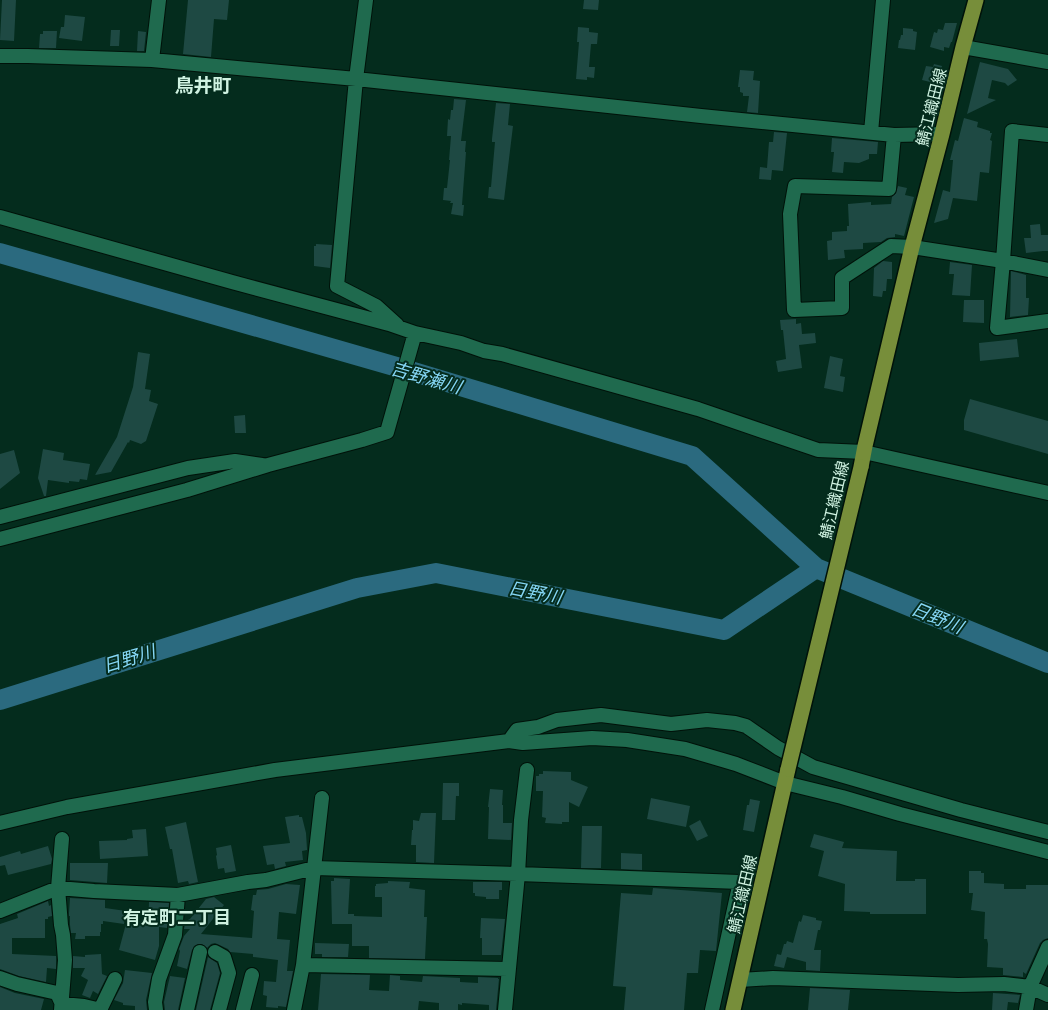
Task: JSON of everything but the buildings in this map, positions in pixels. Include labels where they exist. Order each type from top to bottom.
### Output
[{"type":"main road","name":"鯖江織田線","points":[[733,1010],[786,776],[912,247],[976,0]]},
{"type":"street","points":[[152,60],[159,0]]},
{"type":"street","points":[[366,0],[356,79],[337,286],[376,306],[400,328]]},
{"type":"street","points":[[871,132],[883,0]]},
{"type":"street","points":[[963,47],[1048,62]]},
{"type":"street","points":[[0,56],[152,60],[356,79],[894,135],[942,134]]},
{"type":"street","points":[[1048,135],[1012,131],[998,328],[1048,321]]},
{"type":"street","points":[[894,135],[889,189],[795,186],[790,214],[794,310],[842,308],[842,278],[891,246],[912,247],[1048,270]]},
{"type":"street","points":[[0,217],[415,333],[502,354],[698,409],[818,450],[862,460],[1048,493]]},
{"type":"street","points":[[0,539],[187,490],[387,432],[415,333]]},
{"type":"street","points":[[0,517],[188,468],[235,461],[268,465]]},
{"type":"street","points":[[509,741],[517,730],[538,727],[557,720],[601,715],[671,724],[707,720],[734,723],[746,726],[778,748],[813,767],[961,810],[1048,832]]},
{"type":"street","points":[[0,823],[77,806],[275,770],[509,741],[530,743],[592,738],[627,740],[685,749],[786,776],[842,797],[900,814],[1048,852]]},
{"type":"street","points":[[504,1010],[527,770]]},
{"type":"street","points":[[294,1010],[303,965],[322,798]]},
{"type":"street","points":[[62,839],[58,888],[65,960],[62,1007]]},
{"type":"street","points":[[0,911],[58,888],[178,894],[266,880],[314,868],[740,882],[712,1010]]},
{"type":"street","points":[[156,1010],[155,1002],[159,979],[175,935],[178,894]]},
{"type":"street","points":[[1026,1010],[1030,987],[1048,947]]},
{"type":"street","points":[[187,1010],[200,952]]},
{"type":"street","points":[[215,952],[224,958],[229,974],[219,1010]]},
{"type":"street","points":[[303,965],[508,969]]},
{"type":"street","points":[[243,1010],[252,975]]},
{"type":"street","points":[[0,978],[57,993],[62,1007]]},
{"type":"street","points":[[740,980],[774,978],[958,985],[1004,984],[1030,987],[1048,995]]},
{"type":"street","points":[[62,1007],[84,1006],[100,1010],[115,979]]},
{"type":"waterway","name":"吉野瀬川","points":[[0,253],[404,369],[692,456],[816,568],[1048,663]]},
{"type":"waterway","name":"日野川","points":[[0,700],[357,588],[436,573],[724,630],[816,568]]},
{"type":"district","name":"鳥井町","points":[[203,85]]},
{"type":"district","name":"有定町二丁目","points":[[177,918]]}]
